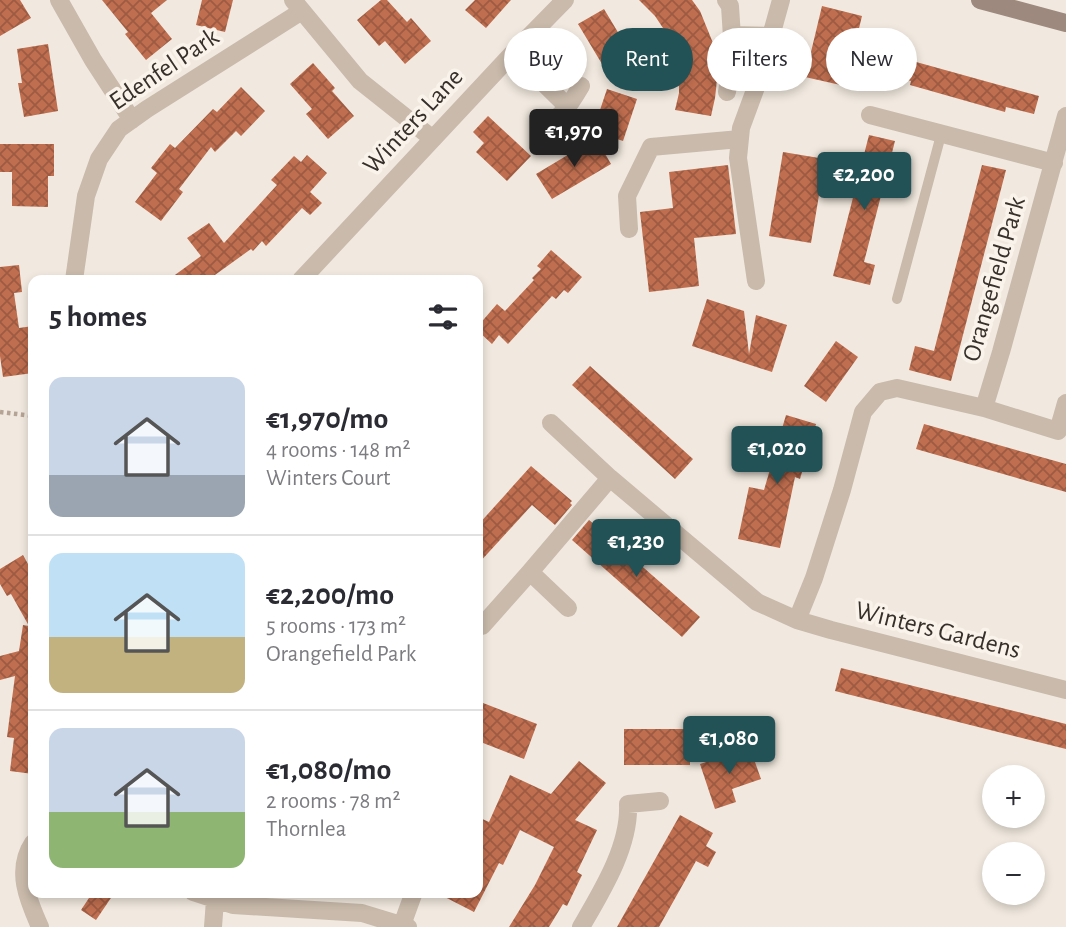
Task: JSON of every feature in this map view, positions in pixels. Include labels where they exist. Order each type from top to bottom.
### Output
[{"type":"main road","points":[[980,0],[1029,6],[1066,23]]},
{"type":"street","points":[[59,0],[93,60],[132,120]]},
{"type":"street","name":"Winters Lane","points":[[538,28],[565,0]]},
{"type":"street","points":[[726,0],[730,6],[731,28]]},
{"type":"street","points":[[774,28],[781,0]]},
{"type":"street","name":"Edenfel Park","points":[[75,275],[86,196],[99,159],[119,129],[297,6],[360,81],[433,139]]},
{"type":"street","name":"Winters Lane","points":[[306,275],[504,63]]},
{"type":"street","points":[[552,91],[568,107]]},
{"type":"street","points":[[540,128],[556,119],[578,91]]},
{"type":"street","points":[[755,91],[741,128],[738,158],[756,281]]},
{"type":"street","points":[[870,115],[1054,163]]},
{"type":"street","name":"Orangefield Park","points":[[984,408],[1066,116]]},
{"type":"street","points":[[629,229],[627,196],[651,147],[740,139]]},
{"type":"street","points":[[797,620],[818,566],[863,412],[880,392],[897,388],[984,408],[1058,431],[1066,403]]},
{"type":"street","name":"Winters Gardens","points":[[551,423],[610,478],[757,602],[797,620],[1066,690]]},
{"type":"street","points":[[483,625],[610,478]]},
{"type":"street","points":[[530,572],[568,608]]},
{"type":"street","points":[[582,927],[612,873],[629,818],[628,804],[660,801]]},
{"type":"street","points":[[28,850],[24,867],[28,895]]},
{"type":"street","points":[[29,898],[40,927]]},
{"type":"street","points":[[210,898],[233,905],[362,913],[405,926],[412,898]]},
{"type":"street","points":[[213,927],[215,900]]},
{"type":"lane","points":[[897,299],[941,135]]},
{"type":"path","points":[[0,412],[28,415]]},
{"type":"building","points":[[0,0],[20,0],[31,18],[0,36]]},
{"type":"building","points":[[102,0],[167,0],[151,13],[172,39],[146,60]]},
{"type":"building","points":[[202,0],[233,0],[225,32],[196,25]]},
{"type":"building","points":[[381,0],[387,0],[407,22],[411,18],[431,41],[405,64],[385,41],[379,46],[357,20]]},
{"type":"building","points":[[475,0],[511,0],[486,28],[465,10]]},
{"type":"building","points":[[639,0],[692,0],[700,11],[707,28],[707,91],[716,91],[711,116],[675,110],[679,91],[693,91],[693,28],[663,28]]},
{"type":"building","points":[[822,6],[862,16],[859,28],[826,28],[826,82],[812,79],[812,48]]},
{"type":"building","points":[[604,9],[615,28],[601,28],[601,62],[587,39],[587,28],[580,28],[578,24]]},
{"type":"building","points":[[48,44],[58,111],[24,117],[18,83],[22,83],[17,49]]},
{"type":"building","points":[[917,62],[1039,96],[1034,114],[1006,107],[1005,112],[917,87]]},
{"type":"building","points":[[313,63],[335,88],[332,91],[354,116],[328,139],[306,114],[312,109],[290,84]]},
{"type":"building","points":[[241,87],[265,111],[241,136],[236,131],[215,152],[211,147],[179,189],[183,192],[161,221],[135,202],[157,173],[151,168],[170,144],[175,148],[213,109],[217,112]]},
{"type":"building","points":[[606,91],[637,99],[623,141],[593,131]]},
{"type":"building","points":[[488,116],[531,156],[507,181],[476,152],[484,143],[473,132]]},
{"type":"building","points":[[869,135],[895,141],[864,262],[875,265],[870,285],[833,276]]},
{"type":"building","points":[[596,138],[611,164],[552,199],[536,174]]},
{"type":"building","points":[[0,144],[54,144],[54,176],[48,176],[48,207],[12,206],[12,172],[0,172]]},
{"type":"building","points":[[783,152],[825,159],[811,243],[769,236]]},
{"type":"building","points":[[307,155],[327,173],[310,192],[322,203],[310,215],[302,208],[266,246],[262,241],[253,251],[251,249],[215,275],[175,275],[201,256],[187,238],[209,223],[224,243],[277,185],[271,180],[294,156],[301,162]]},
{"type":"building","points":[[728,165],[736,234],[694,238],[699,286],[649,292],[640,212],[673,208],[669,172]]},
{"type":"building","points":[[982,165],[1006,170],[951,381],[909,370],[915,346],[934,351]]},
{"type":"building","points":[[551,250],[582,277],[568,293],[564,290],[556,299],[552,296],[508,344],[499,335],[492,344],[483,336],[483,320],[497,304],[505,311],[534,280],[532,278],[541,269],[537,266]]},
{"type":"building","points":[[19,265],[22,292],[14,293],[19,328],[28,327],[28,374],[3,377],[0,356],[0,267]]},
{"type":"building","points":[[707,299],[744,311],[749,354],[756,315],[787,325],[772,372],[692,346]]},
{"type":"building","points":[[836,341],[858,357],[826,402],[804,386]]},
{"type":"building","points":[[590,366],[693,459],[675,479],[572,385]]},
{"type":"building","points":[[786,415],[816,424],[800,479],[795,477],[780,548],[738,539],[749,487],[764,490]]},
{"type":"building","points":[[924,424],[1066,464],[1066,492],[916,449]]},
{"type":"building","points":[[531,466],[572,501],[572,505],[555,525],[532,505],[483,559],[483,519]]},
{"type":"building","points":[[589,520],[700,617],[682,637],[572,540]]},
{"type":"building","points":[[23,555],[28,564],[28,624],[11,594],[7,596],[0,584],[0,569]]},
{"type":"building","points":[[23,625],[28,626],[28,773],[10,771],[14,738],[7,737],[15,676],[0,680],[0,656],[19,651]]},
{"type":"building","points":[[841,668],[1066,724],[1066,749],[835,691]]},
{"type":"building","points":[[483,703],[537,724],[524,759],[483,743]]},
{"type":"building","points":[[624,729],[690,729],[690,765],[624,765]]},
{"type":"building","points":[[750,748],[761,779],[732,789],[736,802],[715,809],[700,764]]},
{"type":"building","points":[[579,761],[606,783],[575,820],[597,830],[577,872],[582,875],[567,906],[563,904],[549,927],[509,927],[554,847],[520,830],[503,865],[499,863],[483,894],[483,819],[489,822],[510,775],[551,794]]},
{"type":"building","points":[[680,815],[713,833],[706,846],[716,852],[708,867],[696,861],[659,927],[617,927]]},
{"type":"building","points":[[89,898],[111,898],[96,920],[81,910]]},
{"type":"building","points":[[447,898],[481,898],[474,912]]}]
